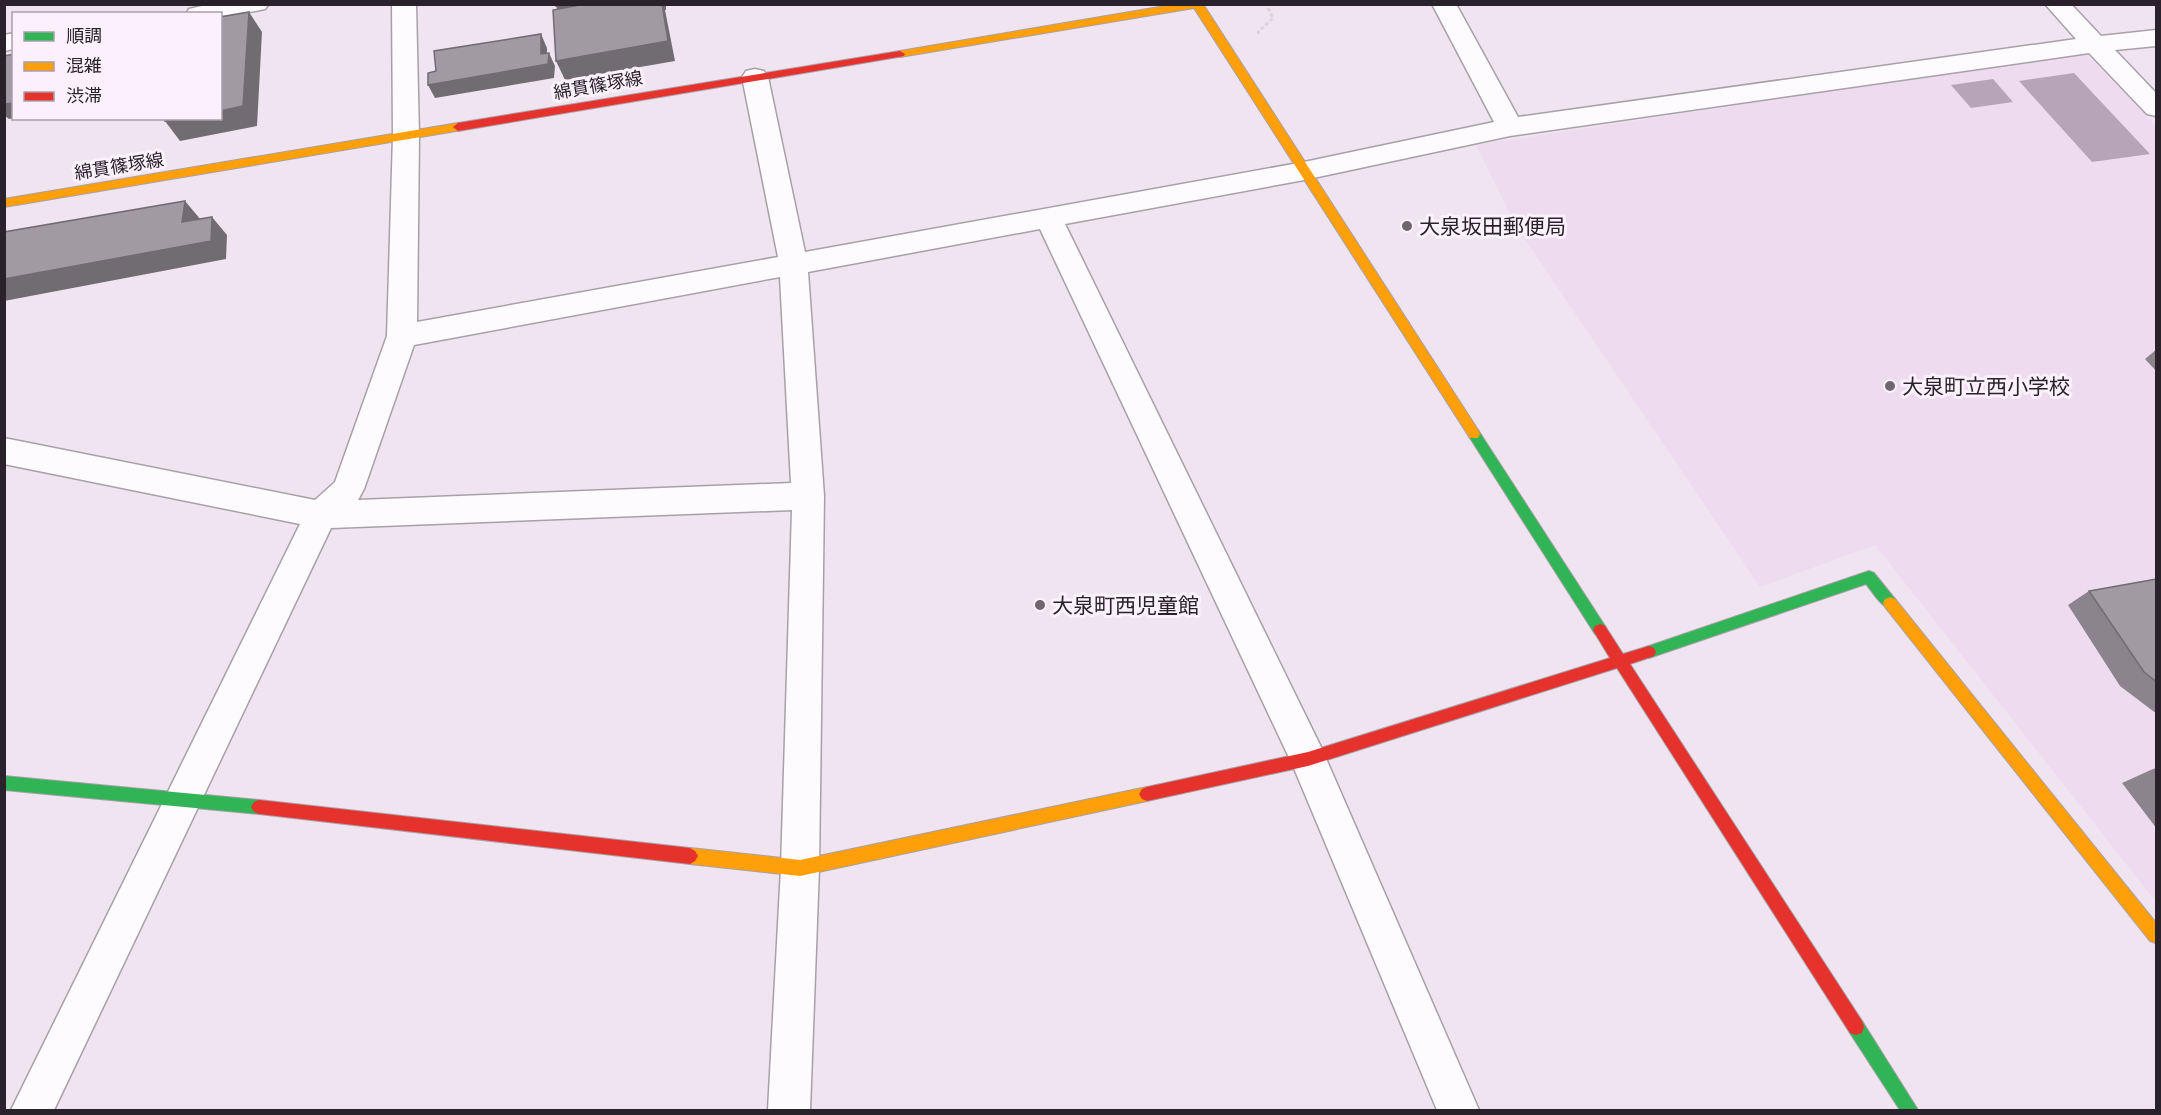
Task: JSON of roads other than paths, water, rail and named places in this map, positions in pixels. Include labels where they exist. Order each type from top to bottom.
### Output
[{"type":"street","points":[[210,12],[257,4]]},
{"type":"street","points":[[32,1110],[321,515],[348,489],[402,336],[406,136],[404,4]]},
{"type":"street","points":[[1444,4],[1510,127]]},
{"type":"street","points":[[2057,4],[2157,108]]},
{"type":"street","points":[[1197,5],[1910,1110]]},
{"type":"street","name":"綿貫篠塚線","points":[[4,203],[1197,5]]},
{"type":"street","points":[[402,336],[1304,171],[1510,127],[2096,44],[2157,38]]},
{"type":"street","points":[[755,77],[793,263],[808,496],[800,868],[789,1110]]},
{"type":"street","points":[[1047,218],[1308,759],[1458,1110]]},
{"type":"street","points":[[4,451],[321,515],[808,496]]},
{"type":"street","points":[[4,783],[182,798],[800,868],[1308,759],[1619,662],[1869,577],[2157,935]]},
{"type":"place","name":"大泉坂田郵便局","points":[[1407,226]]},
{"type":"place","name":"大泉町立西小学校","points":[[1890,386]]},
{"type":"place","name":"大泉町西児童館","points":[[1040,605]]}]
